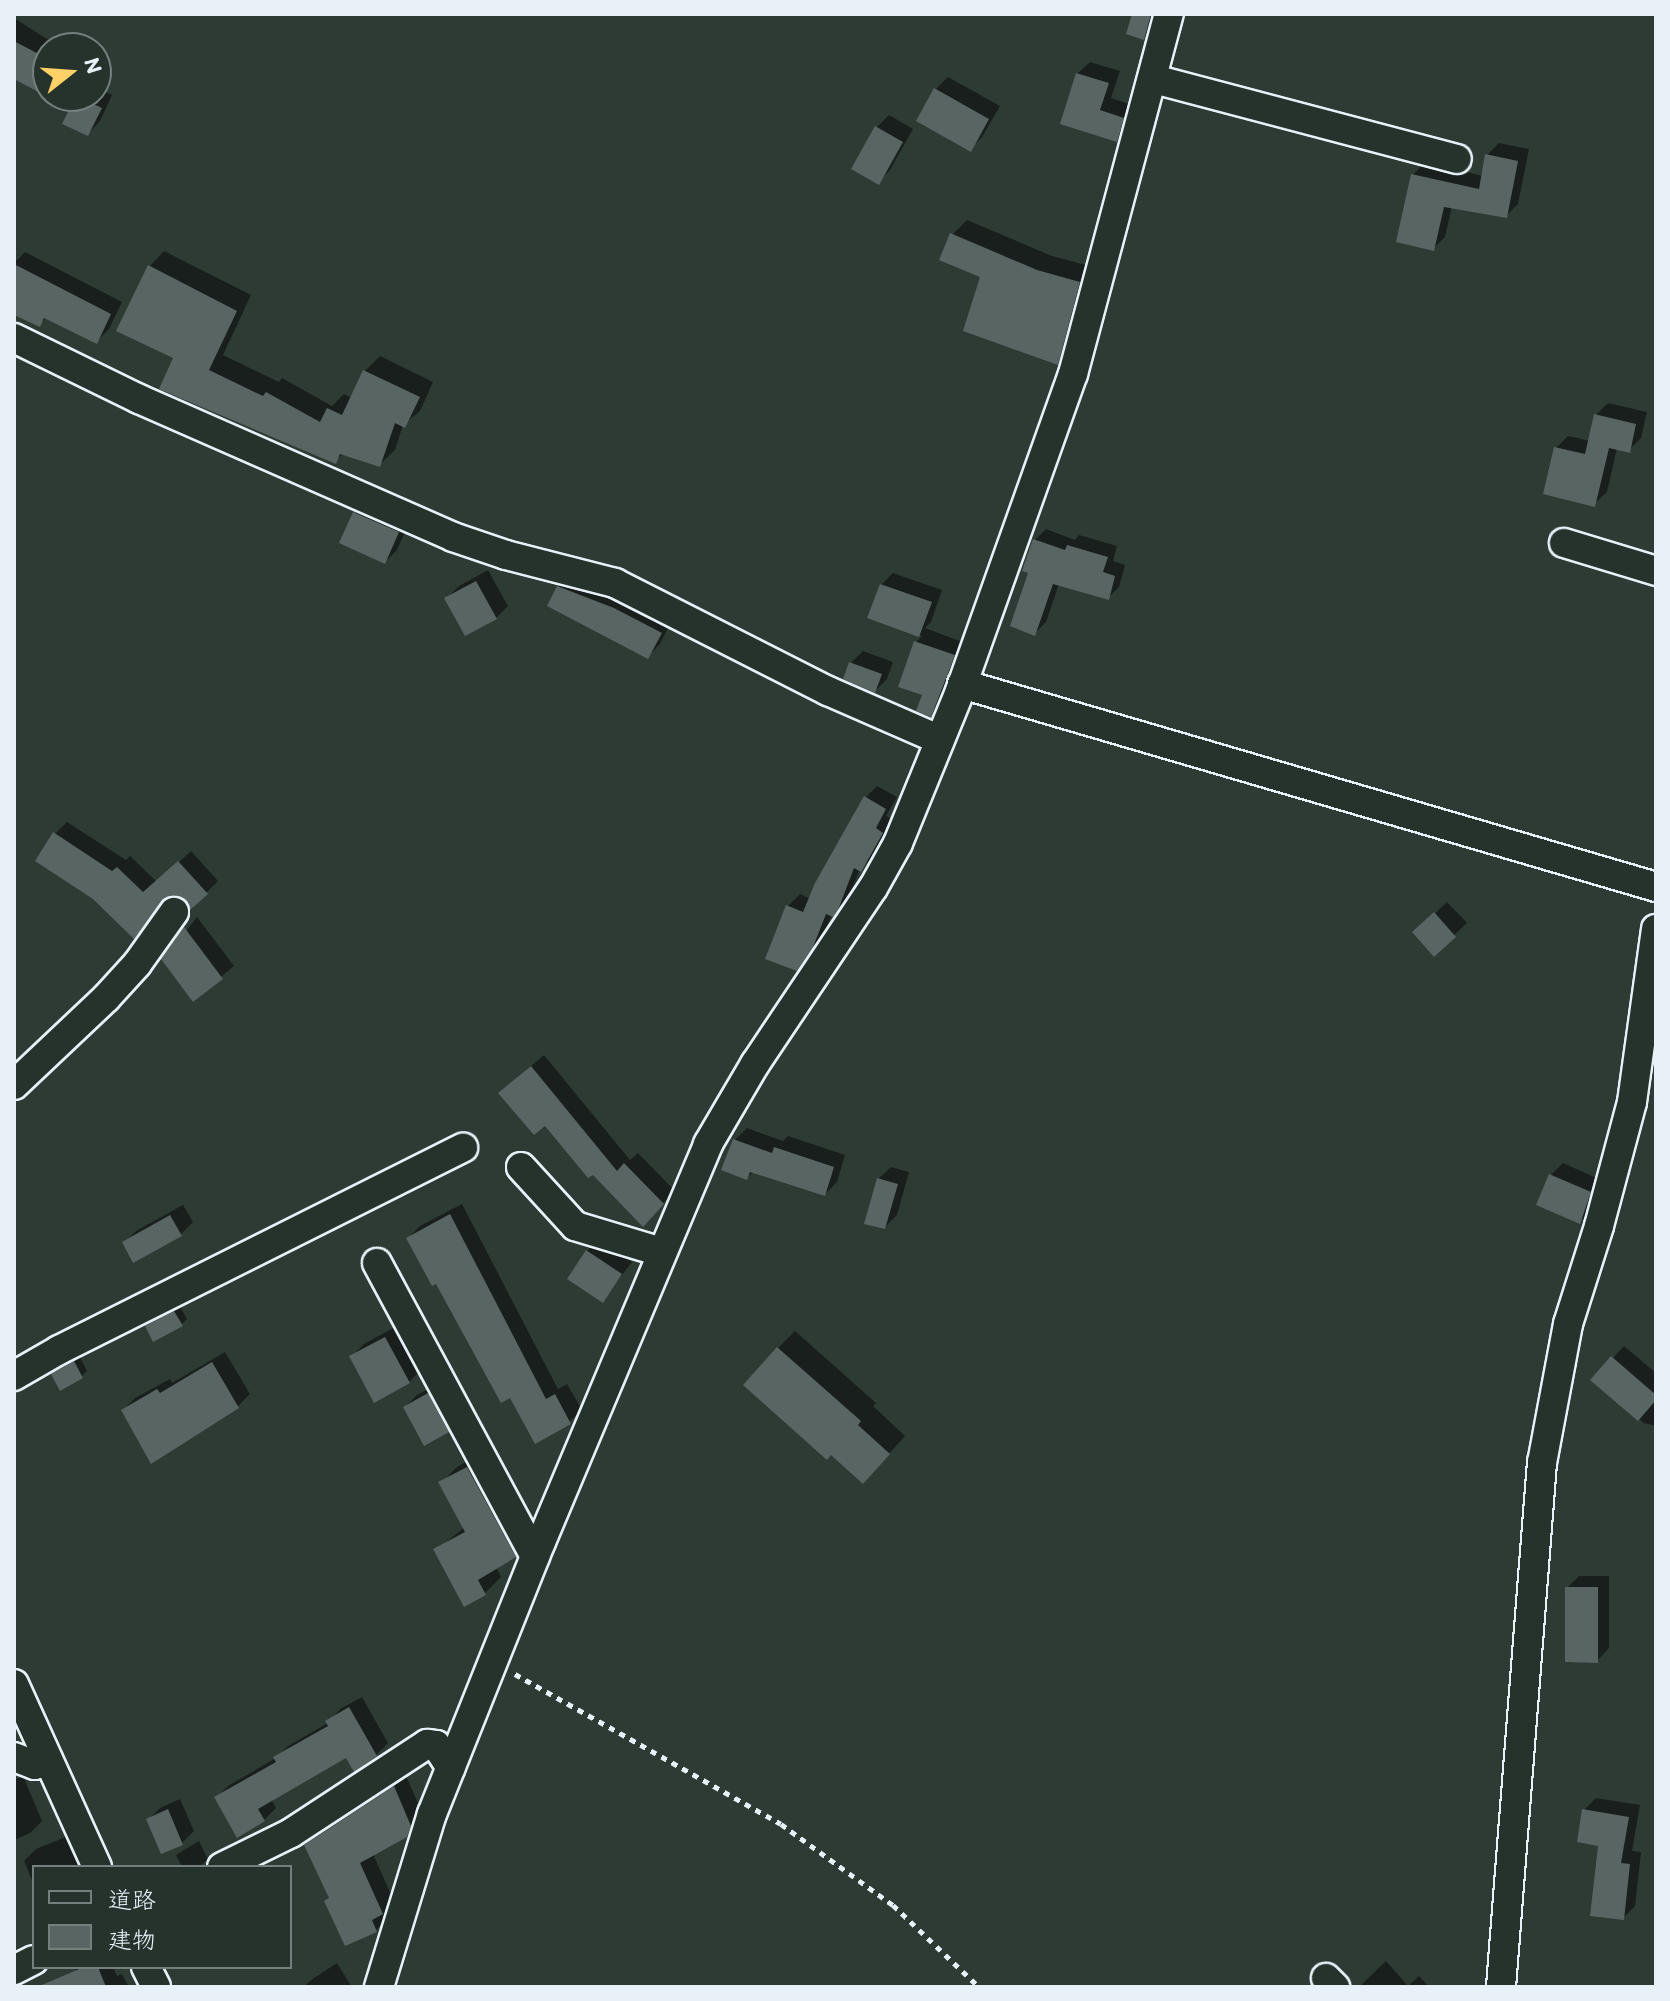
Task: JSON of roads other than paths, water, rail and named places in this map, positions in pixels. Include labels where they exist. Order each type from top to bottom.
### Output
[{"type":"street","points":[[379,1987],[432,1814],[535,1556],[708,1144],[755,1064],[873,888],[898,843],[940,740],[1073,374],[1169,14]]},
{"type":"street","points":[[1154,79],[1457,159]]},
{"type":"street","points":[[14,338],[139,399],[453,537],[506,555],[615,583],[828,691],[940,740]]},
{"type":"street","points":[[1564,543],[1656,571]]},
{"type":"street","points":[[962,684],[1656,887]]},
{"type":"street","points":[[14,1085],[106,998],[137,964],[174,912]]},
{"type":"street","points":[[1501,1987],[1542,1463],[1568,1324],[1599,1226],[1632,1102],[1656,929]]},
{"type":"street","points":[[14,1376],[59,1350],[463,1148]]},
{"type":"street","points":[[521,1167],[575,1226],[661,1252]]},
{"type":"street","points":[[377,1263],[535,1556]]},
{"type":"street","points":[[14,1684],[96,1865]]},
{"type":"street","points":[[226,1865],[291,1833],[427,1744],[436,1745],[451,1768]]},
{"type":"street","points":[[14,1757],[35,1765],[48,1760]]},
{"type":"street","points":[[14,1970],[32,1961]]},
{"type":"street","points":[[147,1969],[156,1987]]}]
